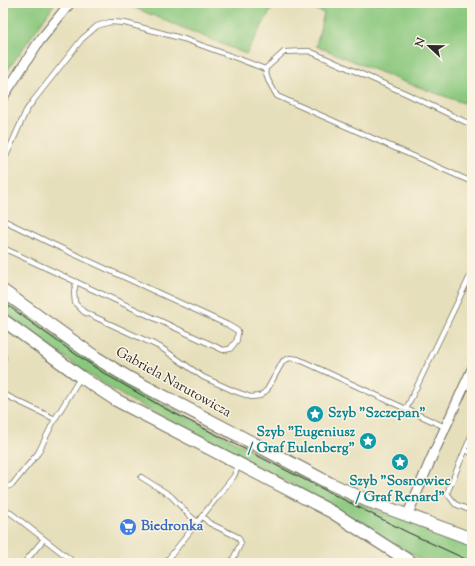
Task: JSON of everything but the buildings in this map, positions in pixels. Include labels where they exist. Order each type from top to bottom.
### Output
[{"type":"street","points":[[3,97],[38,43],[70,3]]},
{"type":"street","name":"Gabriela Narutowicza","points":[[3,291],[95,357],[129,378],[329,484],[407,516],[472,539]]},
{"type":"street","points":[[3,320],[81,377],[116,400],[332,512],[412,563]]},
{"type":"street","points":[[407,516],[445,427],[470,380],[472,369]]},
{"type":"lane","points":[[3,163],[26,111],[82,39],[97,26],[110,22],[125,23],[184,40],[266,69]]},
{"type":"lane","points":[[266,69],[284,52],[309,51],[407,94],[472,125]]},
{"type":"lane","points":[[266,69],[268,80],[277,96],[472,182]]},
{"type":"lane","points":[[3,220],[238,330],[237,340],[230,349],[223,350],[3,248]]},
{"type":"lane","points":[[406,409],[472,272]]},
{"type":"lane","points":[[76,282],[74,292],[75,303],[84,312],[160,347],[203,377],[234,391],[251,397],[260,396],[267,390],[283,361],[290,358],[298,359],[445,427]]},
{"type":"lane","points":[[3,488],[12,485],[38,453],[55,419],[81,377]]},
{"type":"lane","points":[[3,394],[55,419]]},
{"type":"lane","points":[[472,434],[447,493],[454,504],[472,512]]},
{"type":"lane","points":[[465,450],[472,453]]},
{"type":"lane","points":[[165,563],[234,476],[239,464]]},
{"type":"lane","points":[[141,477],[171,496],[197,522]]},
{"type":"lane","points":[[3,507],[76,563]]},
{"type":"lane","points":[[202,516],[209,523],[238,537],[241,543],[231,563]]},
{"type":"lane","points":[[24,563],[44,539]]},
{"type":"green space","points":[[3,3],[55,3],[3,77]]},
{"type":"green space","points":[[123,3],[275,3],[246,54]]},
{"type":"green space","points":[[299,3],[472,3],[472,106],[399,80],[316,46],[324,13]]},
{"type":"green space","points":[[3,298],[85,357],[146,396],[342,496],[472,545],[472,563],[426,563],[328,503],[123,396],[85,372],[3,313]]},
{"type":"tram line","points":[[3,302],[105,374],[166,409],[407,532],[472,562]]},
{"type":"place","name":"Szyb \"Szczepan\"","points":[[315,414]]},
{"type":"place","name":"Szyb \"Eugeniusz / Graf Eulenberg\"","points":[[368,441]]},
{"type":"place","name":"Szyb \"Sosnowiec / Graf Renard\"","points":[[400,462]]},
{"type":"place","name":"Biedronka","points":[[128,527]]}]
